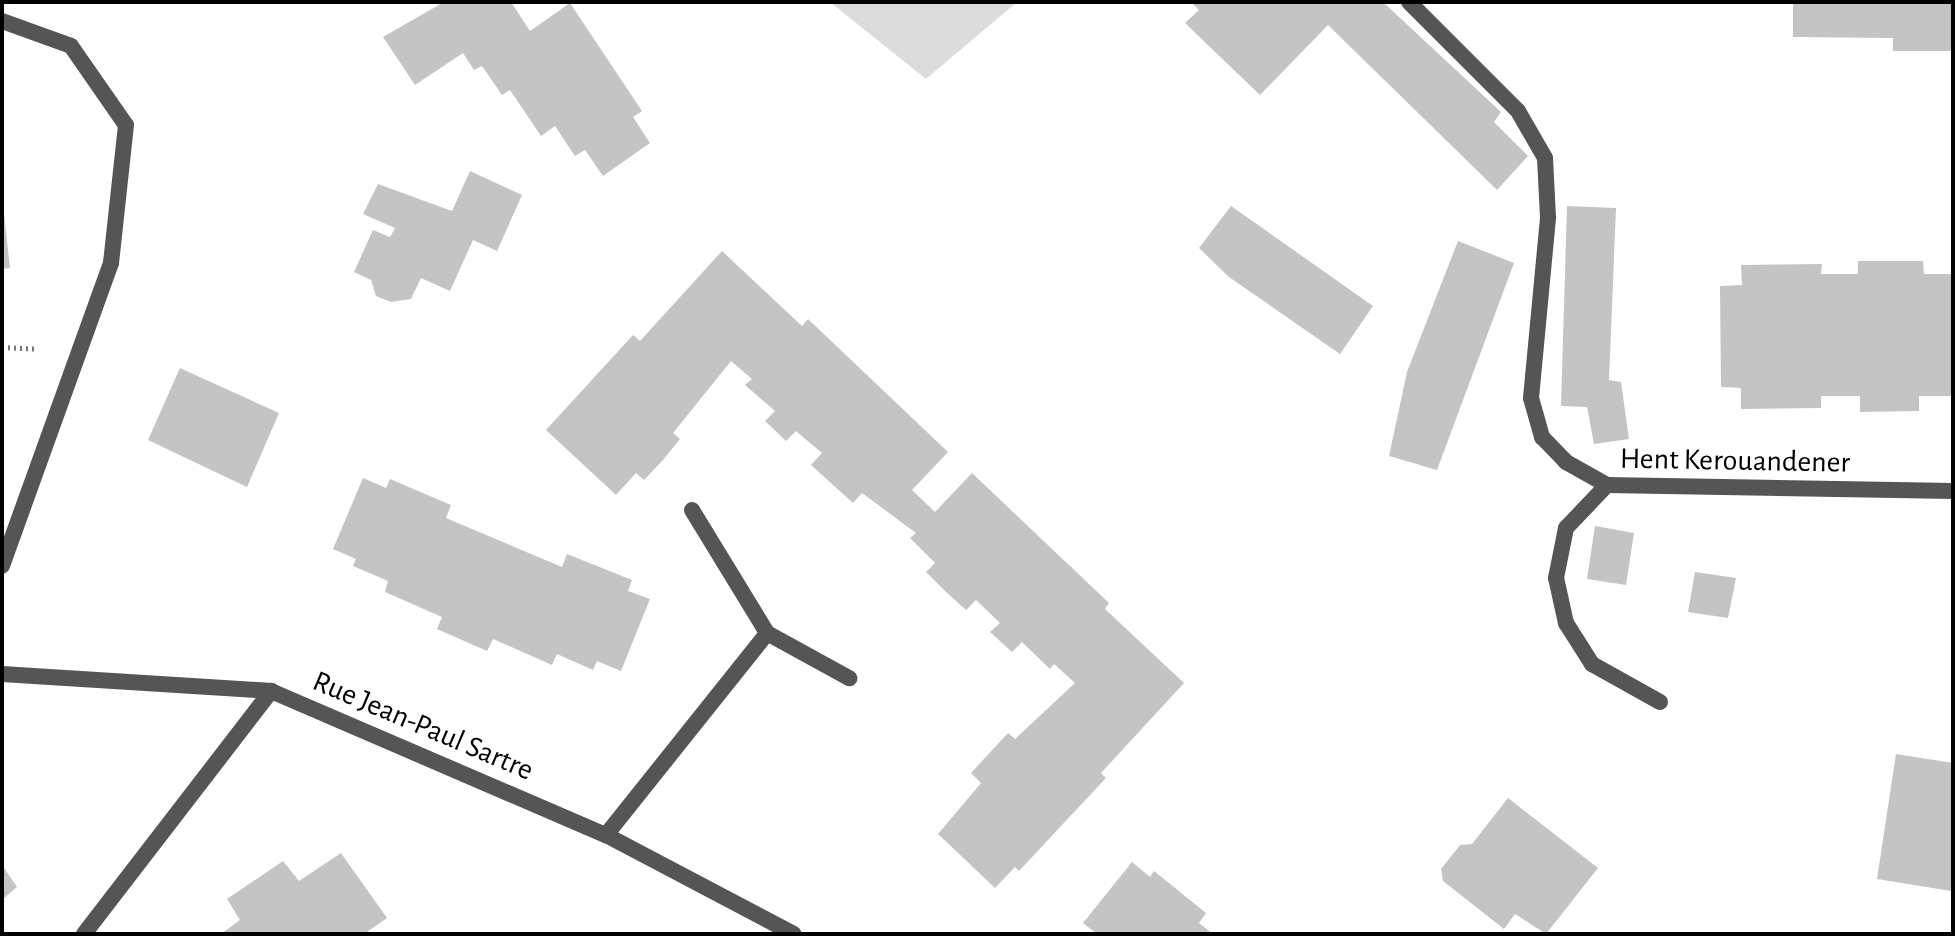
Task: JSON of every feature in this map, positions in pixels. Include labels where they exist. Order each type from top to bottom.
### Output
[{"type":"street","points":[[1409,2],[1518,111],[1545,158],[1548,218],[1531,398],[1542,437],[1566,462],[1607,485]]},
{"type":"street","points":[[2,21],[71,46],[126,125],[111,263],[2,566]]},
{"type":"street","name":"Hent Kerouandener","points":[[1660,702],[1592,664],[1566,623],[1556,578],[1566,528],[1607,485],[1953,491]]},
{"type":"street","points":[[692,510],[767,633],[849,678]]},
{"type":"street","points":[[606,835],[767,633]]},
{"type":"street","name":"Rue Jean-Paul Sartre","points":[[2,674],[271,691],[606,835],[794,934]]},
{"type":"street","points":[[84,934],[271,691]]},
{"type":"shaded area","points":[[830,2],[1017,2],[926,79]]},
{"type":"building","points":[[444,2],[511,2],[530,31],[570,3],[642,111],[633,117],[650,143],[603,176],[585,150],[575,156],[555,126],[541,136],[510,90],[502,95],[482,66],[474,70],[463,53],[415,85],[383,37]]},
{"type":"building","points":[[1191,2],[1383,2],[1501,112],[1494,122],[1528,156],[1497,190],[1328,25],[1260,95],[1185,23],[1199,10]]},
{"type":"building","points":[[1793,2],[1953,2],[1953,51],[1893,51],[1893,38],[1793,37]]},
{"type":"building","points":[[470,171],[522,195],[497,251],[473,240],[450,291],[421,278],[411,299],[391,302],[376,296],[371,280],[354,272],[373,230],[390,237],[395,228],[363,214],[378,184],[452,211]]},
{"type":"building","points":[[2,196],[10,268],[2,269]]},
{"type":"building","points":[[1231,206],[1373,306],[1340,354],[1229,277],[1199,248]]},
{"type":"building","points":[[1567,206],[1616,208],[1609,380],[1621,382],[1629,439],[1594,444],[1587,407],[1561,406]]},
{"type":"building","points":[[1458,241],[1514,263],[1437,470],[1389,456],[1407,372]]},
{"type":"building","points":[[722,251],[802,326],[808,319],[948,452],[912,490],[935,512],[972,473],[1109,603],[1105,609],[1184,683],[1101,773],[1106,778],[1019,871],[1015,867],[995,888],[938,834],[981,783],[971,773],[1008,733],[1015,739],[1075,683],[1054,664],[1050,669],[1022,642],[1012,652],[990,632],[1000,623],[976,600],[966,610],[946,592],[926,572],[935,563],[910,538],[916,533],[862,493],[853,503],[811,465],[822,453],[796,431],[786,441],[765,421],[775,411],[745,385],[752,379],[731,361],[673,433],[680,439],[663,460],[644,480],[636,473],[616,495],[546,430],[633,335],[640,341]]},
{"type":"building","points":[[1858,261],[1923,261],[1924,274],[1953,274],[1953,396],[1919,396],[1919,411],[1860,412],[1860,396],[1821,396],[1821,408],[1741,409],[1741,388],[1721,387],[1720,286],[1742,285],[1741,265],[1822,264],[1821,274],[1858,274]]},
{"type":"building","points":[[180,368],[279,413],[247,487],[148,440]]},
{"type":"building","points":[[363,478],[386,488],[390,479],[451,505],[446,518],[562,567],[567,554],[632,580],[628,591],[650,599],[621,671],[597,661],[593,670],[557,654],[552,665],[493,639],[487,651],[437,629],[442,617],[385,592],[388,581],[353,566],[356,559],[333,549]]},
{"type":"building","points":[[1595,526],[1634,533],[1626,585],[1587,579]]},
{"type":"building","points":[[1695,572],[1736,578],[1728,618],[1688,612]]},
{"type":"building","points":[[1896,754],[1953,763],[1951,891],[1877,879]]},
{"type":"building","points":[[1508,798],[1598,868],[1546,934],[1515,914],[1504,929],[1443,881],[1441,869],[1460,845],[1472,844]]},
{"type":"building","points":[[341,853],[387,918],[364,934],[221,934],[240,920],[227,899],[283,861],[299,881]]},
{"type":"building","points":[[1132,862],[1150,877],[1154,871],[1206,913],[1199,923],[1213,934],[1097,934],[1083,923]]},
{"type":"building","points":[[2,865],[17,887],[2,900]]}]
